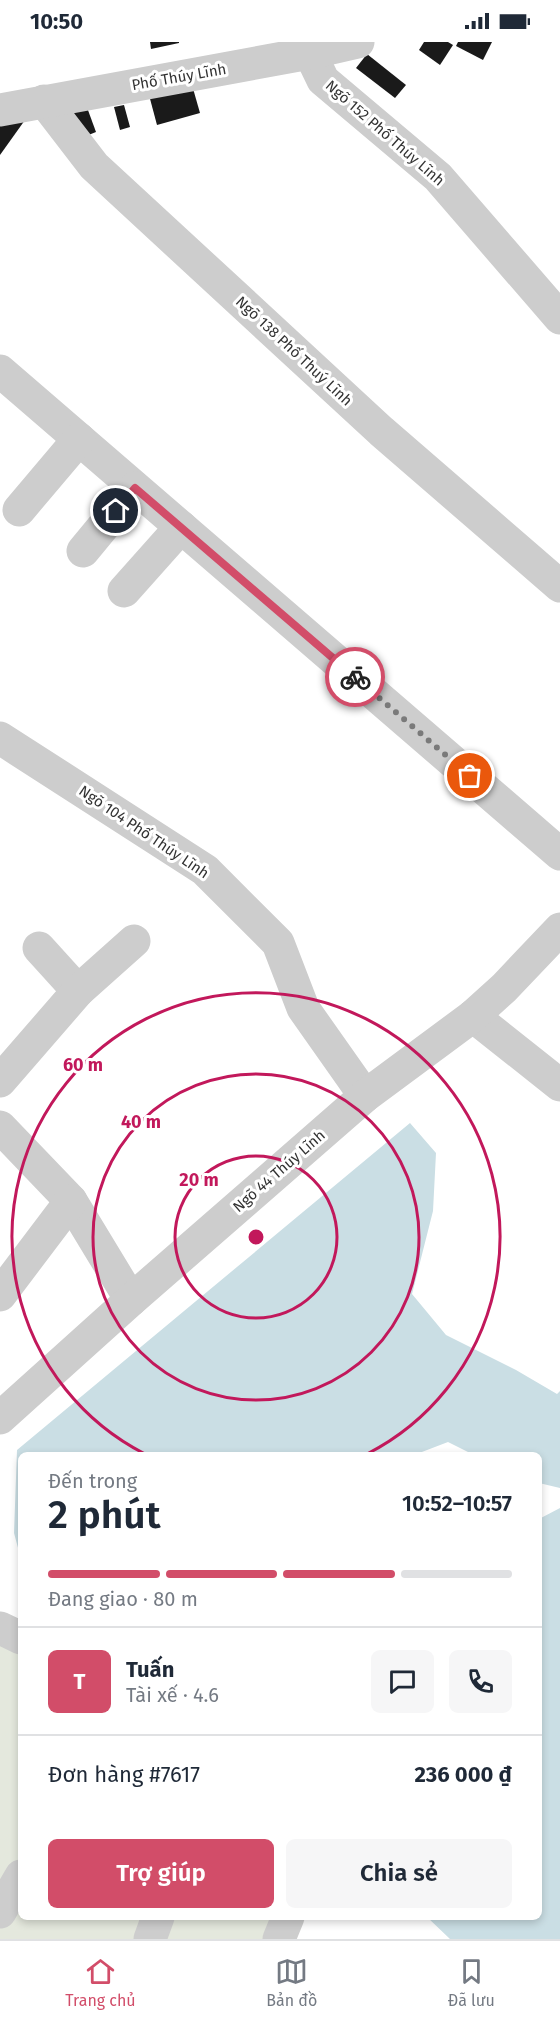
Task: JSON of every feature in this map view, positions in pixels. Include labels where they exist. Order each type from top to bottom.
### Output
[{"type":"street","name":"Phố Thúy Lĩnh","points":[[0,110],[310,53],[358,42]]},
{"type":"street","name":"Ngõ 152 Phố Thúy Lĩnh","points":[[310,53],[323,80],[438,177],[560,318]]},
{"type":"street","name":"Ngõ 138 Phố Thuý Lĩnh","points":[[44,101],[94,166],[381,432],[560,586]]},
{"type":"street","points":[[0,371],[560,854]]},
{"type":"street","points":[[19,510],[79,439]]},
{"type":"street","points":[[83,551],[135,488]]},
{"type":"street","points":[[124,591],[181,527]]},
{"type":"street","name":"Ngõ 104 Phố Thúy Lĩnh","points":[[0,738],[205,870],[278,942],[303,1008],[365,1096]]},
{"type":"street","name":"Ngõ 44 Thúy Lĩnh","points":[[0,1418],[131,1300],[365,1096],[473,1016],[504,988],[560,929]]},
{"type":"street","points":[[0,1081],[78,991],[134,940]]},
{"type":"street","points":[[39,948],[78,991]]},
{"type":"street","points":[[473,1016],[560,1085]]},
{"type":"street","points":[[0,1128],[71,1201],[131,1300]]},
{"type":"street","points":[[0,1295],[71,1201]]},
{"type":"street","points":[[0,1628],[18,1637]]},
{"type":"street","points":[[0,1912],[18,1881]]},
{"type":"street","points":[[150,1939],[157,1920]]},
{"type":"street","points":[[279,1939],[287,1920]]},
{"type":"shaded area","points":[[410,1123],[436,1153],[433,1211],[412,1294],[446,1335],[516,1370],[557,1394],[560,1391],[560,1488],[542,1484],[542,1452],[468,1452],[448,1442],[422,1452],[18,1452],[18,1548],[14,1533],[17,1450]]},
{"type":"shaded area","points":[[560,1508],[560,1939],[450,1939],[430,1920],[542,1920],[542,1517]]},
{"type":"shaded area","points":[[0,1612],[18,1621],[18,1920],[302,1920],[295,1939],[0,1939]]},
{"type":"building","points":[[150,42],[179,42],[179,43],[151,49]]},
{"type":"building","points":[[424,42],[448,42],[453,45],[440,65],[419,50]]},
{"type":"building","points":[[458,42],[492,42],[483,60],[456,46]]},
{"type":"building","points":[[367,54],[406,85],[395,98],[356,68]]},
{"type":"building","points":[[192,85],[200,113],[157,125],[149,95]]},
{"type":"building","points":[[85,102],[96,132],[81,138],[69,108]]},
{"type":"building","points":[[124,105],[130,127],[120,130],[114,107]]},
{"type":"building","points":[[25,120],[0,155],[0,123]]},
{"type":"way so far","points":[[355,677],[470,776]]},
{"type":"route","points":[[116,511],[135,488],[355,677]]}]
